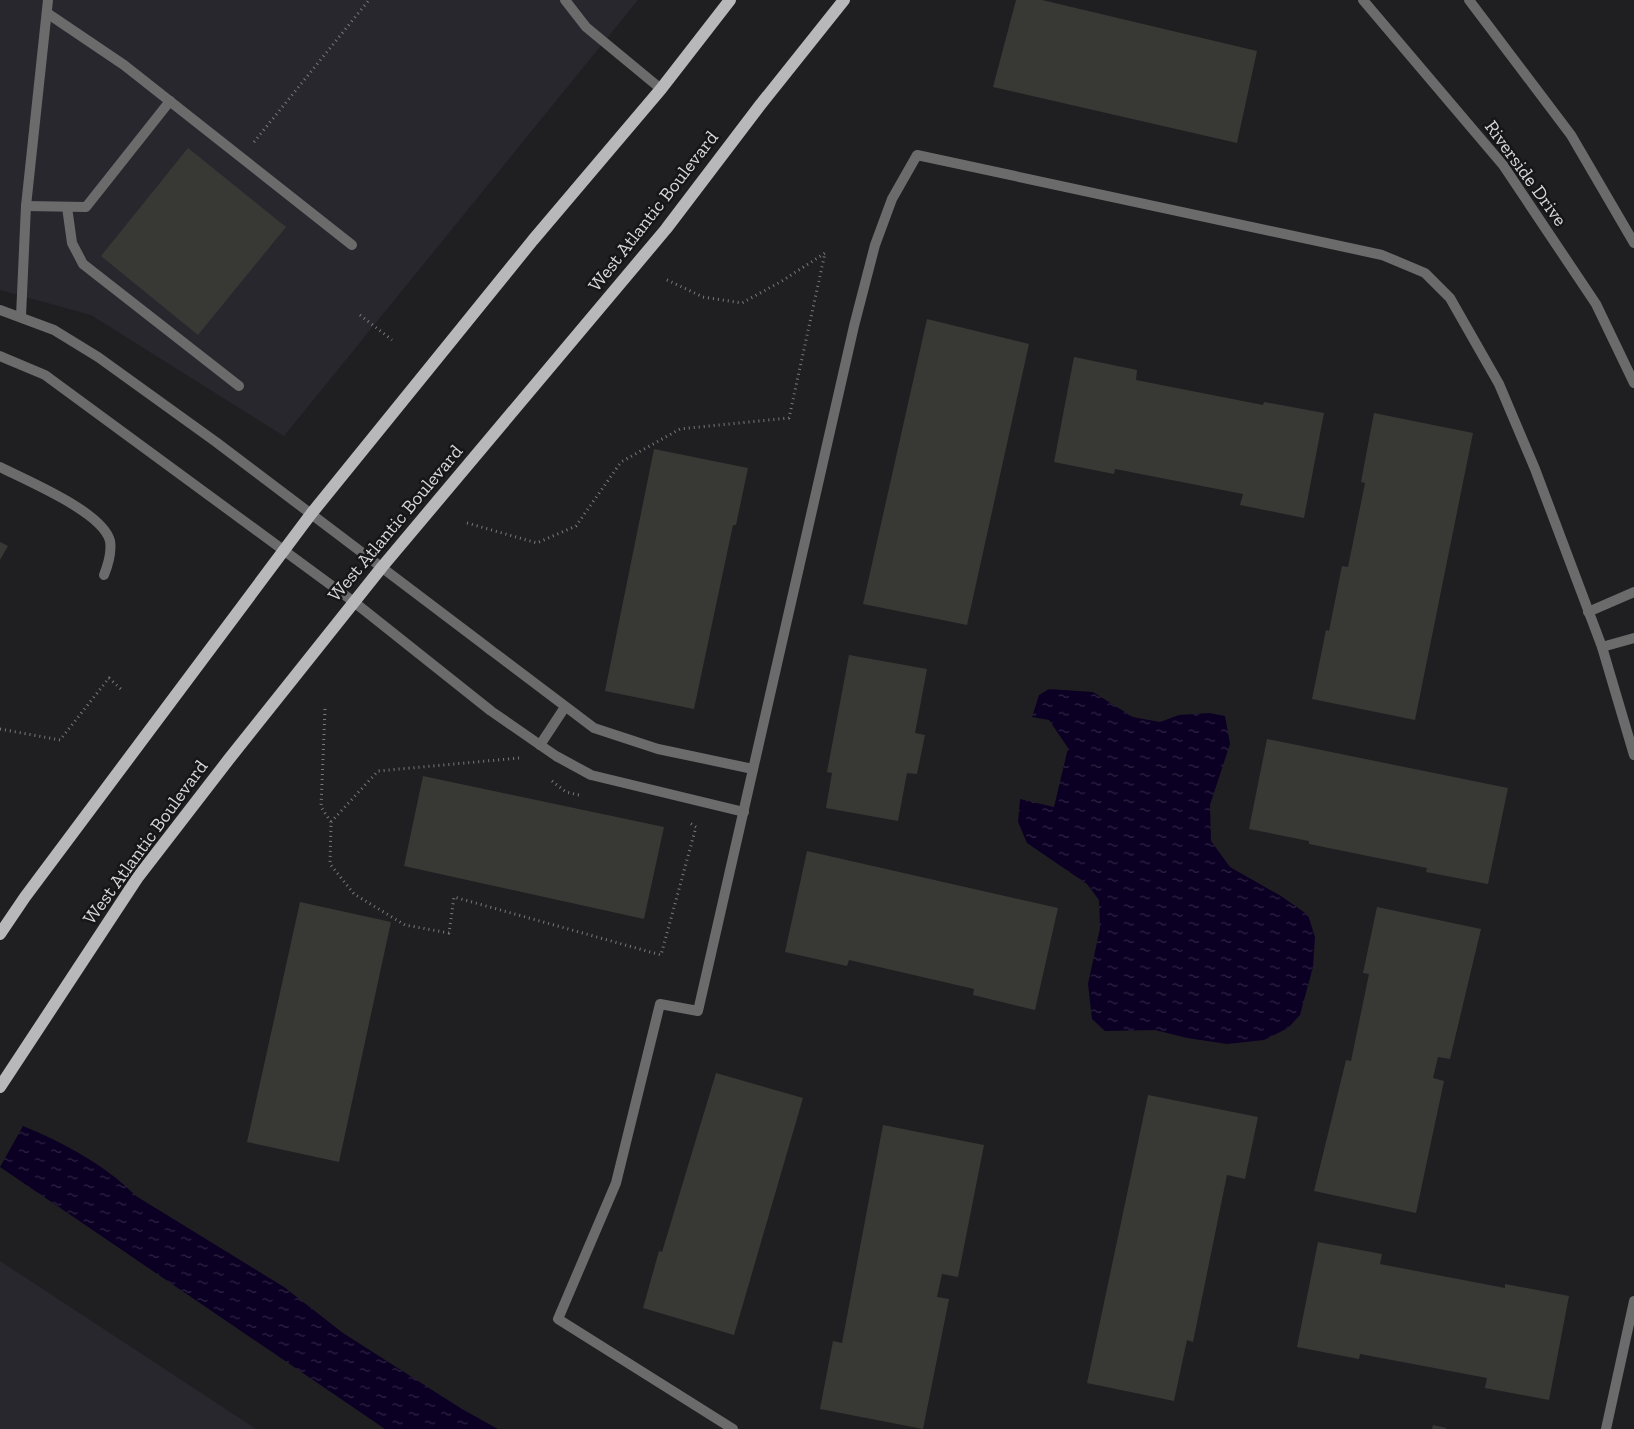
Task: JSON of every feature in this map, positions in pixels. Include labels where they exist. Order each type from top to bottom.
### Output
[{"type":"main road","points":[[0,934],[25,897],[311,514],[533,240],[661,89],[730,0]]},
{"type":"main road","name":"West Atlantic Boulevard","points":[[2,1084],[138,877],[382,567],[666,229],[760,104],[844,0]]},
{"type":"street","points":[[21,316],[26,206],[48,0]]},
{"type":"street","points":[[565,0],[586,27],[661,89]]},
{"type":"street","name":"Riverside Drive","points":[[1364,0],[1503,165],[1596,304],[1634,383]]},
{"type":"street","points":[[1469,0],[1571,135],[1634,242]]},
{"type":"street","points":[[47,13],[124,65],[352,245]]},
{"type":"street","points":[[26,206],[86,207],[170,102]]},
{"type":"street","points":[[732,1429],[558,1319],[616,1183],[660,1004],[698,1011],[852,336],[875,245],[892,199],[917,154],[1382,255],[1425,273],[1450,298],[1499,384],[1535,469],[1602,647],[1634,755]]},
{"type":"street","points":[[67,207],[72,243],[83,264],[239,386]]},
{"type":"street","points":[[0,310],[21,316],[54,330],[98,357],[382,567],[594,728],[658,750],[753,769]]},
{"type":"street","points":[[0,356],[45,375],[354,602],[491,711],[540,745],[592,775],[744,812]]},
{"type":"street","points":[[0,467],[91,515],[104,529],[110,542],[110,560],[104,575]]},
{"type":"street","points":[[1588,612],[1634,592]]},
{"type":"street","points":[[1602,647],[1634,638]]},
{"type":"street","points":[[540,745],[565,707]]},
{"type":"street","points":[[1606,1429],[1634,1301]]},
{"type":"path","points":[[241,158],[369,0]]},
{"type":"path","points":[[467,524],[537,543],[576,526],[621,462],[680,429],[789,418],[825,253],[782,281],[742,303],[703,297],[665,279]]},
{"type":"path","points":[[360,314],[392,340]]},
{"type":"path","points":[[0,729],[60,740],[110,678],[123,691]]},
{"type":"path","points":[[326,709],[321,807],[331,822],[330,864],[354,894],[405,925],[449,934],[454,897],[661,955],[696,827],[683,818]]},
{"type":"path","points":[[331,822],[378,771],[524,758]]},
{"type":"path","points":[[545,775],[566,792],[584,796]]},
{"type":"shaded area","points":[[0,0],[638,0],[284,436],[91,315],[0,290]]},
{"type":"shaded area","points":[[0,1261],[256,1429],[0,1429]]},
{"type":"water","points":[[1049,689],[1093,692],[1133,717],[1160,722],[1179,715],[1209,713],[1225,716],[1230,744],[1210,805],[1211,841],[1230,867],[1281,896],[1308,915],[1315,937],[1313,967],[1300,1015],[1288,1028],[1264,1040],[1227,1044],[1187,1038],[1155,1030],[1105,1031],[1092,1019],[1088,984],[1100,928],[1099,900],[1087,884],[1027,843],[1018,822],[1020,799],[1054,807],[1068,748],[1049,720],[1032,717],[1039,695]]},
{"type":"water","points":[[23,1126],[83,1155],[111,1174],[136,1196],[284,1287],[343,1333],[462,1409],[498,1429],[385,1429],[0,1167]]},
{"type":"building","points":[[1016,0],[1042,0],[1257,51],[1237,143],[993,87]]},
{"type":"building","points":[[188,148],[286,227],[198,335],[101,256]]},
{"type":"building","points":[[927,319],[1029,344],[967,625],[863,604]]},
{"type":"building","points":[[1074,357],[1137,370],[1136,380],[1263,405],[1264,402],[1324,413],[1304,518],[1240,505],[1243,494],[1115,469],[1114,474],[1054,462]]},
{"type":"building","points":[[1374,413],[1473,433],[1415,720],[1312,699],[1326,630],[1329,631],[1342,566],[1348,567],[1365,483],[1361,482]]},
{"type":"building","points":[[654,449],[748,468],[736,525],[733,525],[694,709],[605,691]]},
{"type":"building","points":[[0,542],[8,546],[0,560]]},
{"type":"building","points":[[849,655],[927,669],[915,733],[925,735],[917,774],[907,773],[898,821],[826,808],[832,773],[827,772]]},
{"type":"building","points":[[1267,739],[1508,788],[1488,884],[1426,872],[1427,868],[1309,844],[1309,841],[1249,829]]},
{"type":"building","points":[[423,776],[664,827],[644,919],[404,866]]},
{"type":"building","points":[[807,851],[1058,908],[1035,1010],[973,995],[974,989],[849,960],[847,966],[785,952]]},
{"type":"building","points":[[300,902],[391,922],[339,1162],[247,1142]]},
{"type":"building","points":[[1377,907],[1481,929],[1450,1059],[1438,1057],[1433,1078],[1444,1081],[1416,1213],[1314,1191],[1346,1060],[1351,1061],[1369,974],[1363,973]]},
{"type":"building","points":[[716,1073],[803,1098],[734,1335],[643,1308],[659,1251],[662,1252]]},
{"type":"building","points":[[1148,1095],[1258,1117],[1245,1179],[1227,1175],[1193,1342],[1187,1340],[1174,1401],[1087,1383]]},
{"type":"building","points":[[883,1125],[984,1145],[958,1277],[942,1274],[937,1297],[949,1299],[923,1429],[820,1409],[833,1341],[842,1343]]},
{"type":"building","points":[[1318,1242],[1382,1254],[1380,1264],[1505,1288],[1505,1284],[1569,1296],[1549,1400],[1485,1388],[1487,1378],[1360,1354],[1359,1359],[1297,1347]]},
{"type":"building","points":[[1433,1425],[1446,1428],[1446,1429],[1432,1429]]}]
